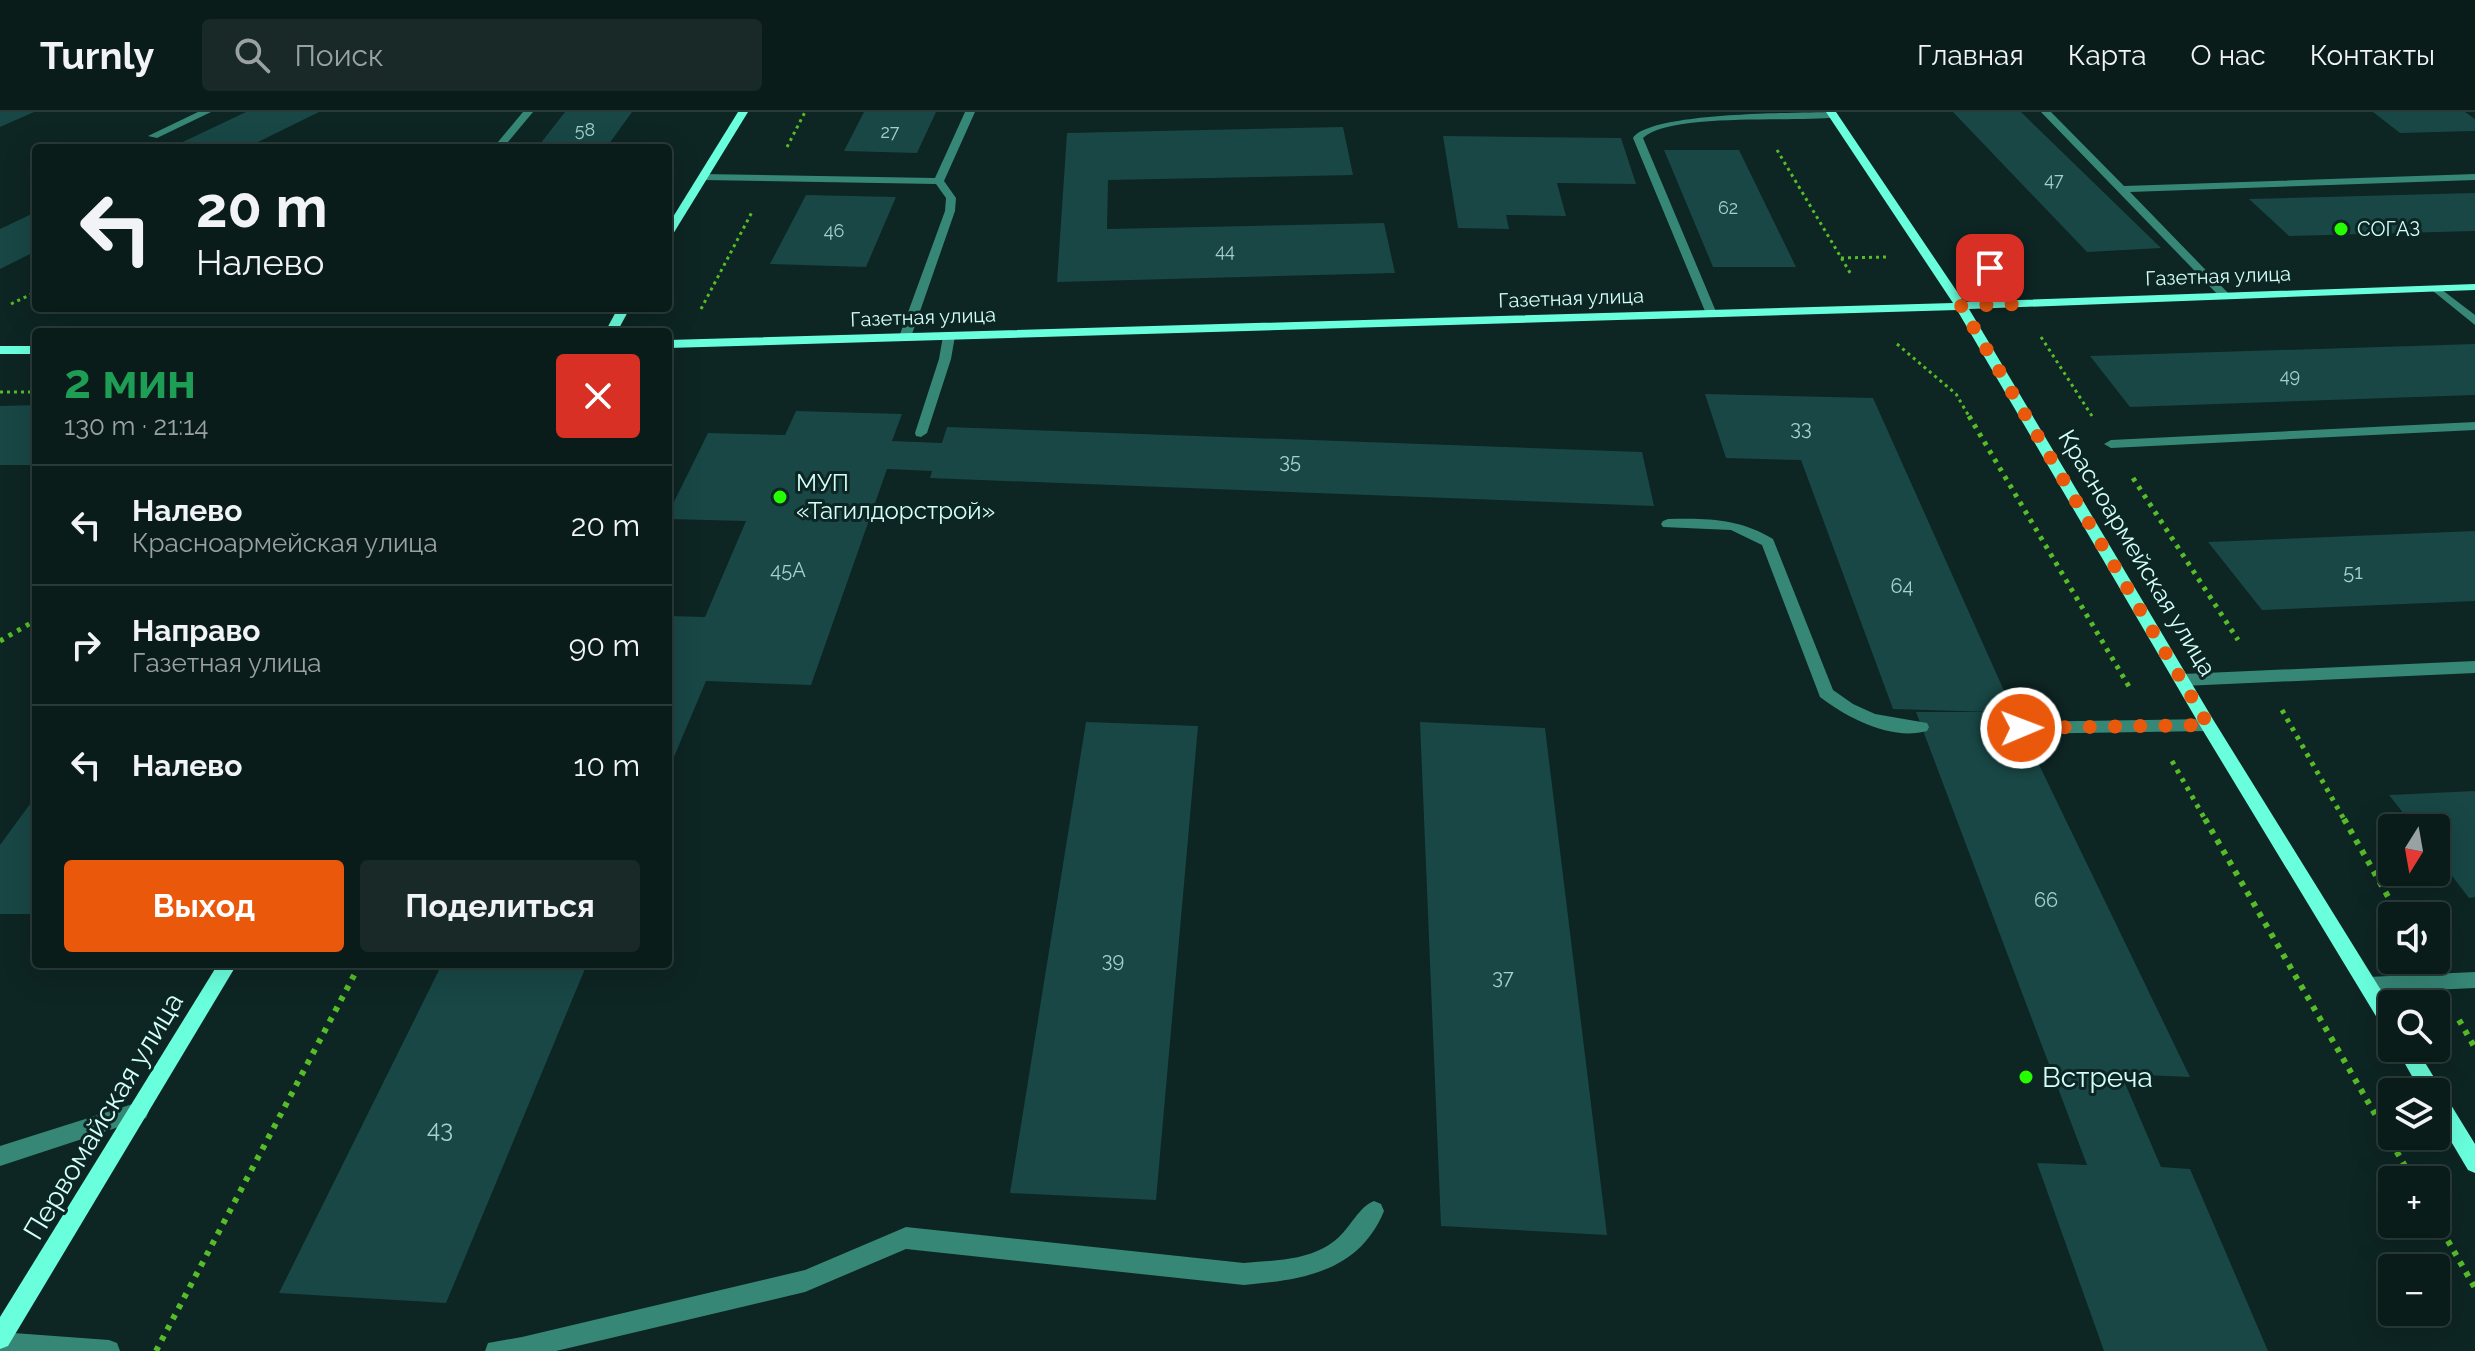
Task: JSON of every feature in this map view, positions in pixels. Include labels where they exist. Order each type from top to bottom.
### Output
[{"type":"street","points":[[672,225],[743,112]]},
{"type":"street","name":"Красноармейская улица","points":[[1832,114],[1961,306],[2208,725],[2378,1002]]},
{"type":"street","name":"Газетная улица","points":[[672,344],[1872,309],[2475,287]]},
{"type":"street","points":[[0,350],[32,350]]},
{"type":"street","name":"Первомайская улица","points":[[0,1340],[226,968]]},
{"type":"street","points":[[2450,1121],[2475,1163]]},
{"type":"lane","points":[[153,136],[206,112]]},
{"type":"lane","points":[[501,144],[528,112]]},
{"type":"lane","points":[[939,181],[970,112]]},
{"type":"lane","points":[[2046,112],[2225,296]]},
{"type":"lane","points":[[1711,314],[1638,138],[1648,129],[1660,125],[1832,114]]},
{"type":"lane","points":[[703,177],[939,181]]},
{"type":"lane","points":[[2120,189],[2475,177]]},
{"type":"lane","points":[[905,337],[950,211],[951,198],[939,181]]},
{"type":"lane","points":[[2437,289],[2475,321]]},
{"type":"lane","points":[[921,433],[945,359],[949,336]]},
{"type":"lane","points":[[2111,444],[2475,426]]},
{"type":"lane","points":[[1668,524],[1719,522],[1748,528],[1768,542],[1826,693],[1846,710],[1869,719],[1893,726],[1921,727]]},
{"type":"lane","points":[[2183,680],[2475,667]]},
{"type":"lane","points":[[2021,728],[2208,725]]},
{"type":"lane","points":[[2368,985],[2475,980]]},
{"type":"lane","points":[[0,1156],[139,1111]]},
{"type":"lane","points":[[496,1351],[522,1348],[805,1281],[906,1238],[1244,1274],[1290,1270],[1328,1260],[1354,1241],[1374,1211]]},
{"type":"lane","points":[[0,1340],[109,1351]]},
{"type":"path","points":[[684,343],[805,112]]},
{"type":"path","points":[[1757,117],[1886,334],[1956,394],[2152,726],[2405,1166]]},
{"type":"path","points":[[11,304],[32,294]]},
{"type":"path","points":[[2017,304],[2263,677],[2391,902]]},
{"type":"path","points":[[0,392],[32,392]]},
{"type":"path","points":[[0,641],[32,622]]},
{"type":"path","points":[[156,1351],[358,968]]},
{"type":"path","points":[[2446,1238],[2475,1288]]},
{"type":"building","points":[[0,112],[34,112],[0,127]]},
{"type":"building","points":[[246,112],[319,112],[254,144],[178,144]]},
{"type":"building","points":[[565,112],[632,112],[609,144],[540,144]]},
{"type":"building","points":[[864,112],[936,112],[917,153],[844,151]]},
{"type":"building","points":[[1953,112],[2021,112],[2161,248],[2087,252]]},
{"type":"building","points":[[2373,112],[2465,112],[2475,119],[2475,131],[2400,133]]},
{"type":"building","points":[[1343,127],[1353,175],[1108,180],[1107,229],[1384,223],[1395,273],[1057,282],[1067,133]]},
{"type":"building","points":[[1443,136],[1621,138],[1636,184],[1557,183],[1566,216],[1506,215],[1509,229],[1458,228]]},
{"type":"building","points":[[1664,150],[1739,150],[1796,267],[1713,267]]},
{"type":"building","points":[[2475,193],[2475,231],[2289,236],[2249,199]]},
{"type":"building","points":[[806,195],[896,197],[866,267],[770,264]]},
{"type":"building","points":[[32,214],[32,253],[0,269],[0,229]]},
{"type":"building","points":[[2475,344],[2475,395],[2130,407],[2090,356]]},
{"type":"building","points":[[1705,394],[1873,398],[2014,713],[2190,1077],[2121,1074],[2161,1167],[2190,1169],[2268,1351],[2104,1351],[2037,1163],[2087,1165],[1916,712],[1994,712],[1893,709],[1801,460],[1726,458]]},
{"type":"building","points":[[32,405],[32,465],[0,465],[0,406]]},
{"type":"building","points":[[796,411],[902,414],[892,441],[942,443],[947,427],[1642,452],[1654,506],[930,478],[932,471],[887,469],[811,685],[706,681],[672,762],[672,616],[705,617],[746,521],[672,519],[672,506],[708,433],[785,435]]},
{"type":"building","points":[[2475,531],[2475,601],[2262,610],[2208,542]]},
{"type":"building","points":[[1086,722],[1198,726],[1156,1200],[1010,1193]]},
{"type":"building","points":[[1420,722],[1545,728],[1607,1235],[1441,1226]]},
{"type":"building","points":[[2475,791],[2475,897],[2469,898],[2450,873],[2450,814],[2404,814],[2389,795]]},
{"type":"building","points":[[32,801],[32,914],[0,914],[0,845]]},
{"type":"building","points":[[440,968],[585,968],[446,1303],[279,1293]]},
{"type":"place","name":"СОГАЗ","points":[[2341,229]]},
{"type":"place","name":"МУП «Тагилдорстрой»","points":[[780,497]]},
{"type":"place","name":"Встреча","points":[[2026,1077]]},
{"type":"route","points":[[1990,268],[2017,304],[1961,306],[2208,725],[2021,728]]}]
